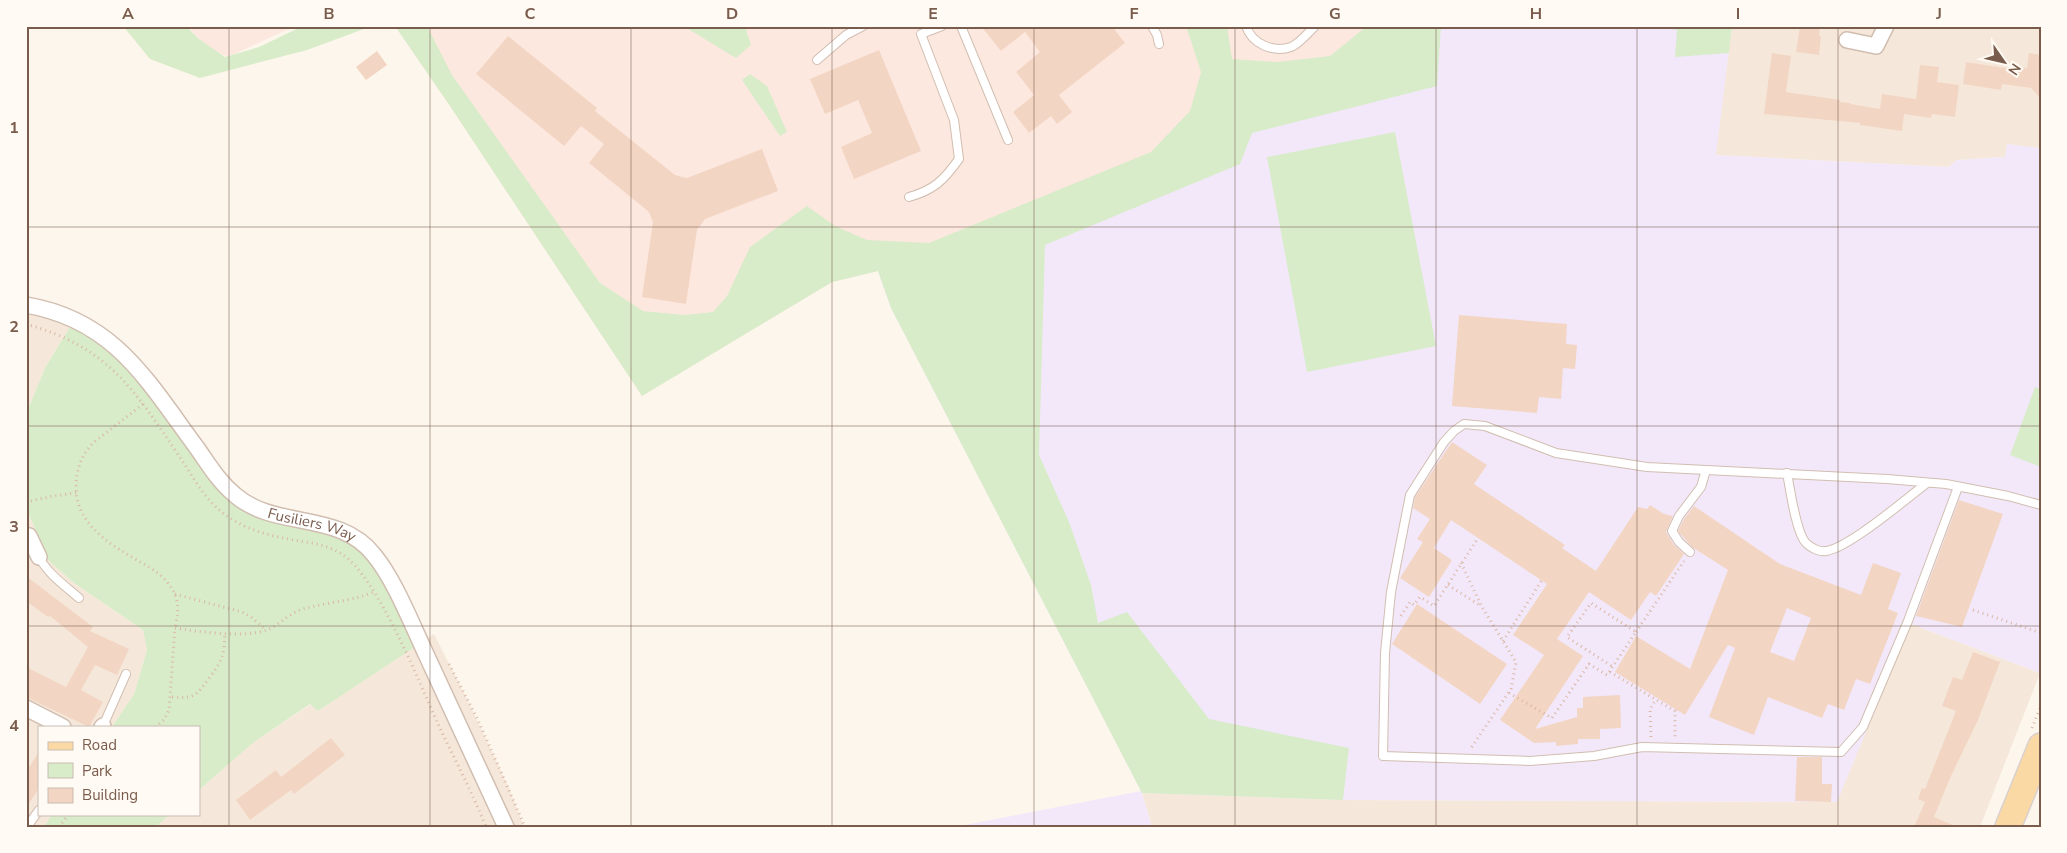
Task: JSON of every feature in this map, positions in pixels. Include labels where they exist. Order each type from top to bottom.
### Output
[{"type":"main road","points":[[2014,825],[2041,746]]},
{"type":"street","points":[[1847,40],[1876,46],[1886,26]]},
{"type":"street","name":"Fusiliers Way","points":[[26,305],[54,312],[84,325],[127,356],[149,380],[220,481],[235,496],[252,507],[270,514],[336,527],[355,538],[373,552],[386,572],[408,616],[506,827]]},
{"type":"street","points":[[27,534],[39,557]]},
{"type":"street","points":[[26,708],[61,726]]},
{"type":"lane","points":[[817,60],[846,35],[863,26]]},
{"type":"lane","points":[[908,197],[938,185],[959,159],[954,120],[917,26]]},
{"type":"lane","points":[[921,34],[942,26]]},
{"type":"lane","points":[[961,26],[1008,140]]},
{"type":"lane","points":[[1152,26],[1158,35],[1159,44]]},
{"type":"lane","points":[[1246,26],[1249,35],[1267,48],[1292,47],[1315,26]]},
{"type":"lane","points":[[1958,487],[1908,621],[1863,727],[1841,752],[1642,747],[1594,756],[1530,761],[1383,756],[1384,670],[1392,592],[1410,495],[1444,442],[1459,426],[1469,424],[1485,426],[1563,454],[1647,467],[1927,482],[1958,487],[2008,496],[2041,505]]},
{"type":"lane","points":[[1690,552],[1672,531],[1678,516],[1701,487],[1706,470]]},
{"type":"lane","points":[[1787,473],[1802,538],[1810,547],[1822,551],[1828,551],[1845,543],[1927,482]]},
{"type":"lane","points":[[39,557],[53,576],[79,598]]},
{"type":"lane","points":[[103,726],[126,674]]},
{"type":"lane","points":[[28,827],[38,812]]},
{"type":"path","points":[[26,324],[57,334],[97,356],[115,371],[143,404],[208,498],[223,513],[241,526],[256,532],[318,544],[341,553],[360,570],[398,637],[486,827]]},
{"type":"path","points":[[143,404],[93,443],[87,450],[77,471],[76,493],[80,510],[93,528],[112,544],[159,573],[168,583],[174,594],[179,609],[175,628],[172,697],[164,720],[156,726]]},
{"type":"path","points":[[26,502],[76,493]]},
{"type":"path","points":[[1388,636],[1410,602],[1414,605],[1420,597],[1434,606],[1478,538]]},
{"type":"path","points":[[1509,693],[1552,718],[1589,664],[1607,676],[1690,552]]},
{"type":"path","points":[[1462,563],[1482,607],[1516,662],[1509,693],[1464,759]]},
{"type":"path","points":[[1503,641],[1542,580]]},
{"type":"path","points":[[1448,585],[1482,607]]},
{"type":"path","points":[[175,628],[253,634],[266,630],[305,608],[351,600],[374,592]]},
{"type":"path","points":[[174,594],[242,612],[252,617],[266,630]]},
{"type":"path","points":[[1613,667],[1567,637],[1591,603],[1636,632]]},
{"type":"path","points":[[1973,610],[2041,633]]},
{"type":"path","points":[[172,697],[190,698],[202,689],[222,660],[225,633]]},
{"type":"path","points":[[446,657],[482,729],[525,827]]},
{"type":"path","points":[[1610,672],[1675,711],[1675,747]]},
{"type":"path","points":[[1652,747],[1650,709],[1656,699]]},
{"type":"path","points":[[60,827],[68,816]]},
{"type":"shaded area","points":[[187,26],[295,26],[228,57],[209,49]]},
{"type":"shaded area","points":[[395,26],[1441,26],[1227,158],[878,271],[832,282],[642,396]]},
{"type":"shaded area","points":[[1441,26],[1732,26],[1716,155],[1948,167],[1957,160],[2005,157],[2007,144],[2041,148],[2040,673],[1911,624],[1837,802],[1343,800],[1142,793],[1152,827],[954,827],[1141,791],[891,308],[878,271],[1227,158],[1220,118]]},
{"type":"shaded area","points":[[1732,26],[2041,26],[2041,148],[2007,145],[2005,157],[1957,160],[1948,167],[1715,155]]},
{"type":"shaded area","points":[[26,305],[74,320],[45,368],[26,414]]},
{"type":"shaded area","points":[[26,508],[49,561],[74,583],[143,630],[147,650],[134,694],[113,726],[38,726],[38,816],[51,816],[44,827],[26,827]]},
{"type":"shaded area","points":[[1911,624],[2040,673],[1980,827],[1152,827],[1142,793],[1343,800],[1836,802]]},
{"type":"shaded area","points":[[434,634],[509,788],[524,827],[156,827],[168,816],[200,816],[200,789],[254,742],[311,704],[318,711]]},
{"type":"green space","points":[[123,26],[186,26],[199,39],[225,57],[259,47],[303,26],[372,26],[307,50],[200,78],[150,59]]},
{"type":"green space","points":[[395,26],[427,26],[452,75],[600,283],[643,311],[684,315],[713,312],[727,296],[750,247],[807,206],[835,226],[867,240],[929,243],[1151,152],[1190,111],[1201,72],[1186,26],[1227,26],[1232,59],[1277,62],[1330,56],[1367,26],[1441,26],[1437,86],[1252,133],[1240,164],[1045,245],[1039,455],[1069,522],[1091,585],[1098,623],[1127,612],[1209,719],[1349,748],[1343,800],[1142,793],[891,308],[878,271],[832,282],[642,396]]},
{"type":"green space","points":[[683,26],[745,26],[751,45],[736,58]]},
{"type":"green space","points":[[1653,26],[1732,26],[1729,53],[1675,57],[1677,30]]},
{"type":"green space","points":[[750,74],[767,86],[787,132],[780,136],[742,80]]},
{"type":"green space","points":[[1395,132],[1436,346],[1307,372],[1267,157]]},
{"type":"green space","points":[[74,320],[102,337],[235,496],[365,545],[421,643],[318,711],[310,704],[254,742],[200,789],[200,726],[113,726],[134,694],[147,650],[143,630],[74,583],[49,561],[26,508],[26,414],[45,368]]},
{"type":"green space","points":[[2035,387],[2041,389],[2041,467],[2010,455]]},
{"type":"green space","points":[[51,816],[168,816],[156,827],[44,827]]},
{"type":"building","points":[[981,26],[1112,26],[1125,43],[1059,95],[1072,112],[1057,124],[1051,116],[1029,133],[1013,112],[1034,95],[1016,72],[1040,52],[1025,32],[1001,51]]},
{"type":"building","points":[[1800,26],[1820,26],[1819,55],[1796,52]]},
{"type":"building","points":[[508,36],[597,108],[595,111],[675,175],[687,178],[762,149],[778,191],[705,219],[697,230],[686,304],[642,297],[653,222],[649,212],[589,163],[604,144],[581,126],[564,146],[476,74]]},
{"type":"building","points":[[879,50],[921,151],[854,179],[841,147],[872,133],[858,100],[825,114],[810,79]]},
{"type":"building","points":[[377,51],[387,65],[366,80],[356,67]]},
{"type":"building","points":[[1772,53],[1791,56],[1786,92],[1840,100],[1840,102],[1880,109],[1882,94],[1916,99],[1920,65],[1939,67],[1937,82],[1959,85],[1955,117],[1932,114],[1931,118],[1904,114],[1902,131],[1860,125],[1860,123],[1764,114]]},
{"type":"building","points":[[2029,53],[2041,55],[2041,99],[2031,88],[2002,84],[2001,90],[1963,84],[1966,62],[2011,69],[2012,66],[2027,68]]},
{"type":"building","points":[[1459,315],[1567,324],[1566,344],[1577,345],[1575,369],[1563,368],[1561,399],[1539,397],[1537,413],[1452,406]]},
{"type":"building","points":[[1452,442],[1487,465],[1474,484],[1565,545],[1562,548],[1596,571],[1638,507],[1647,509],[1650,505],[1664,514],[1673,516],[1666,532],[1674,545],[1684,554],[1656,596],[1650,592],[1631,620],[1589,592],[1557,639],[1583,656],[1535,729],[1577,717],[1577,708],[1583,708],[1583,697],[1620,695],[1621,728],[1600,729],[1600,739],[1578,739],[1578,744],[1556,746],[1556,742],[1534,743],[1500,720],[1544,655],[1513,635],[1547,584],[1451,520],[1434,548],[1452,560],[1429,597],[1400,578],[1423,542],[1417,539],[1430,519],[1413,508],[1415,497]]},
{"type":"building","points":[[1959,500],[2003,514],[1962,627],[1916,616]]},
{"type":"building","points":[[1694,506],[1780,564],[1861,595],[1873,563],[1901,573],[1888,609],[1898,613],[1870,684],[1856,679],[1844,710],[1828,704],[1822,718],[1768,697],[1754,735],[1709,717],[1735,648],[1728,645],[1685,715],[1615,672],[1636,636],[1690,669],[1728,570],[1692,547],[1678,531]],"holes":[[[1787,608],[1811,618],[1794,661],[1770,652]]]},
{"type":"building","points":[[26,576],[93,627],[90,631],[129,649],[117,675],[95,665],[81,690],[103,702],[90,726],[26,697],[26,667],[66,687],[88,647],[50,616],[48,617],[26,601]]},
{"type":"building","points":[[1417,604],[1507,664],[1480,704],[1392,644]]},
{"type":"building","points":[[1973,652],[2000,662],[1978,720],[1950,778],[1934,817],[1957,827],[1914,827],[1925,802],[1918,799],[1922,788],[1925,789],[1956,711],[1942,706],[1953,677],[1962,680]]},
{"type":"building","points":[[331,738],[345,755],[294,794],[291,790],[250,820],[236,800],[276,770],[281,777]]},
{"type":"building","points":[[38,754],[38,790],[26,808],[26,772]]},
{"type":"building","points":[[1797,757],[1822,757],[1822,784],[1832,784],[1831,802],[1795,801]]}]
